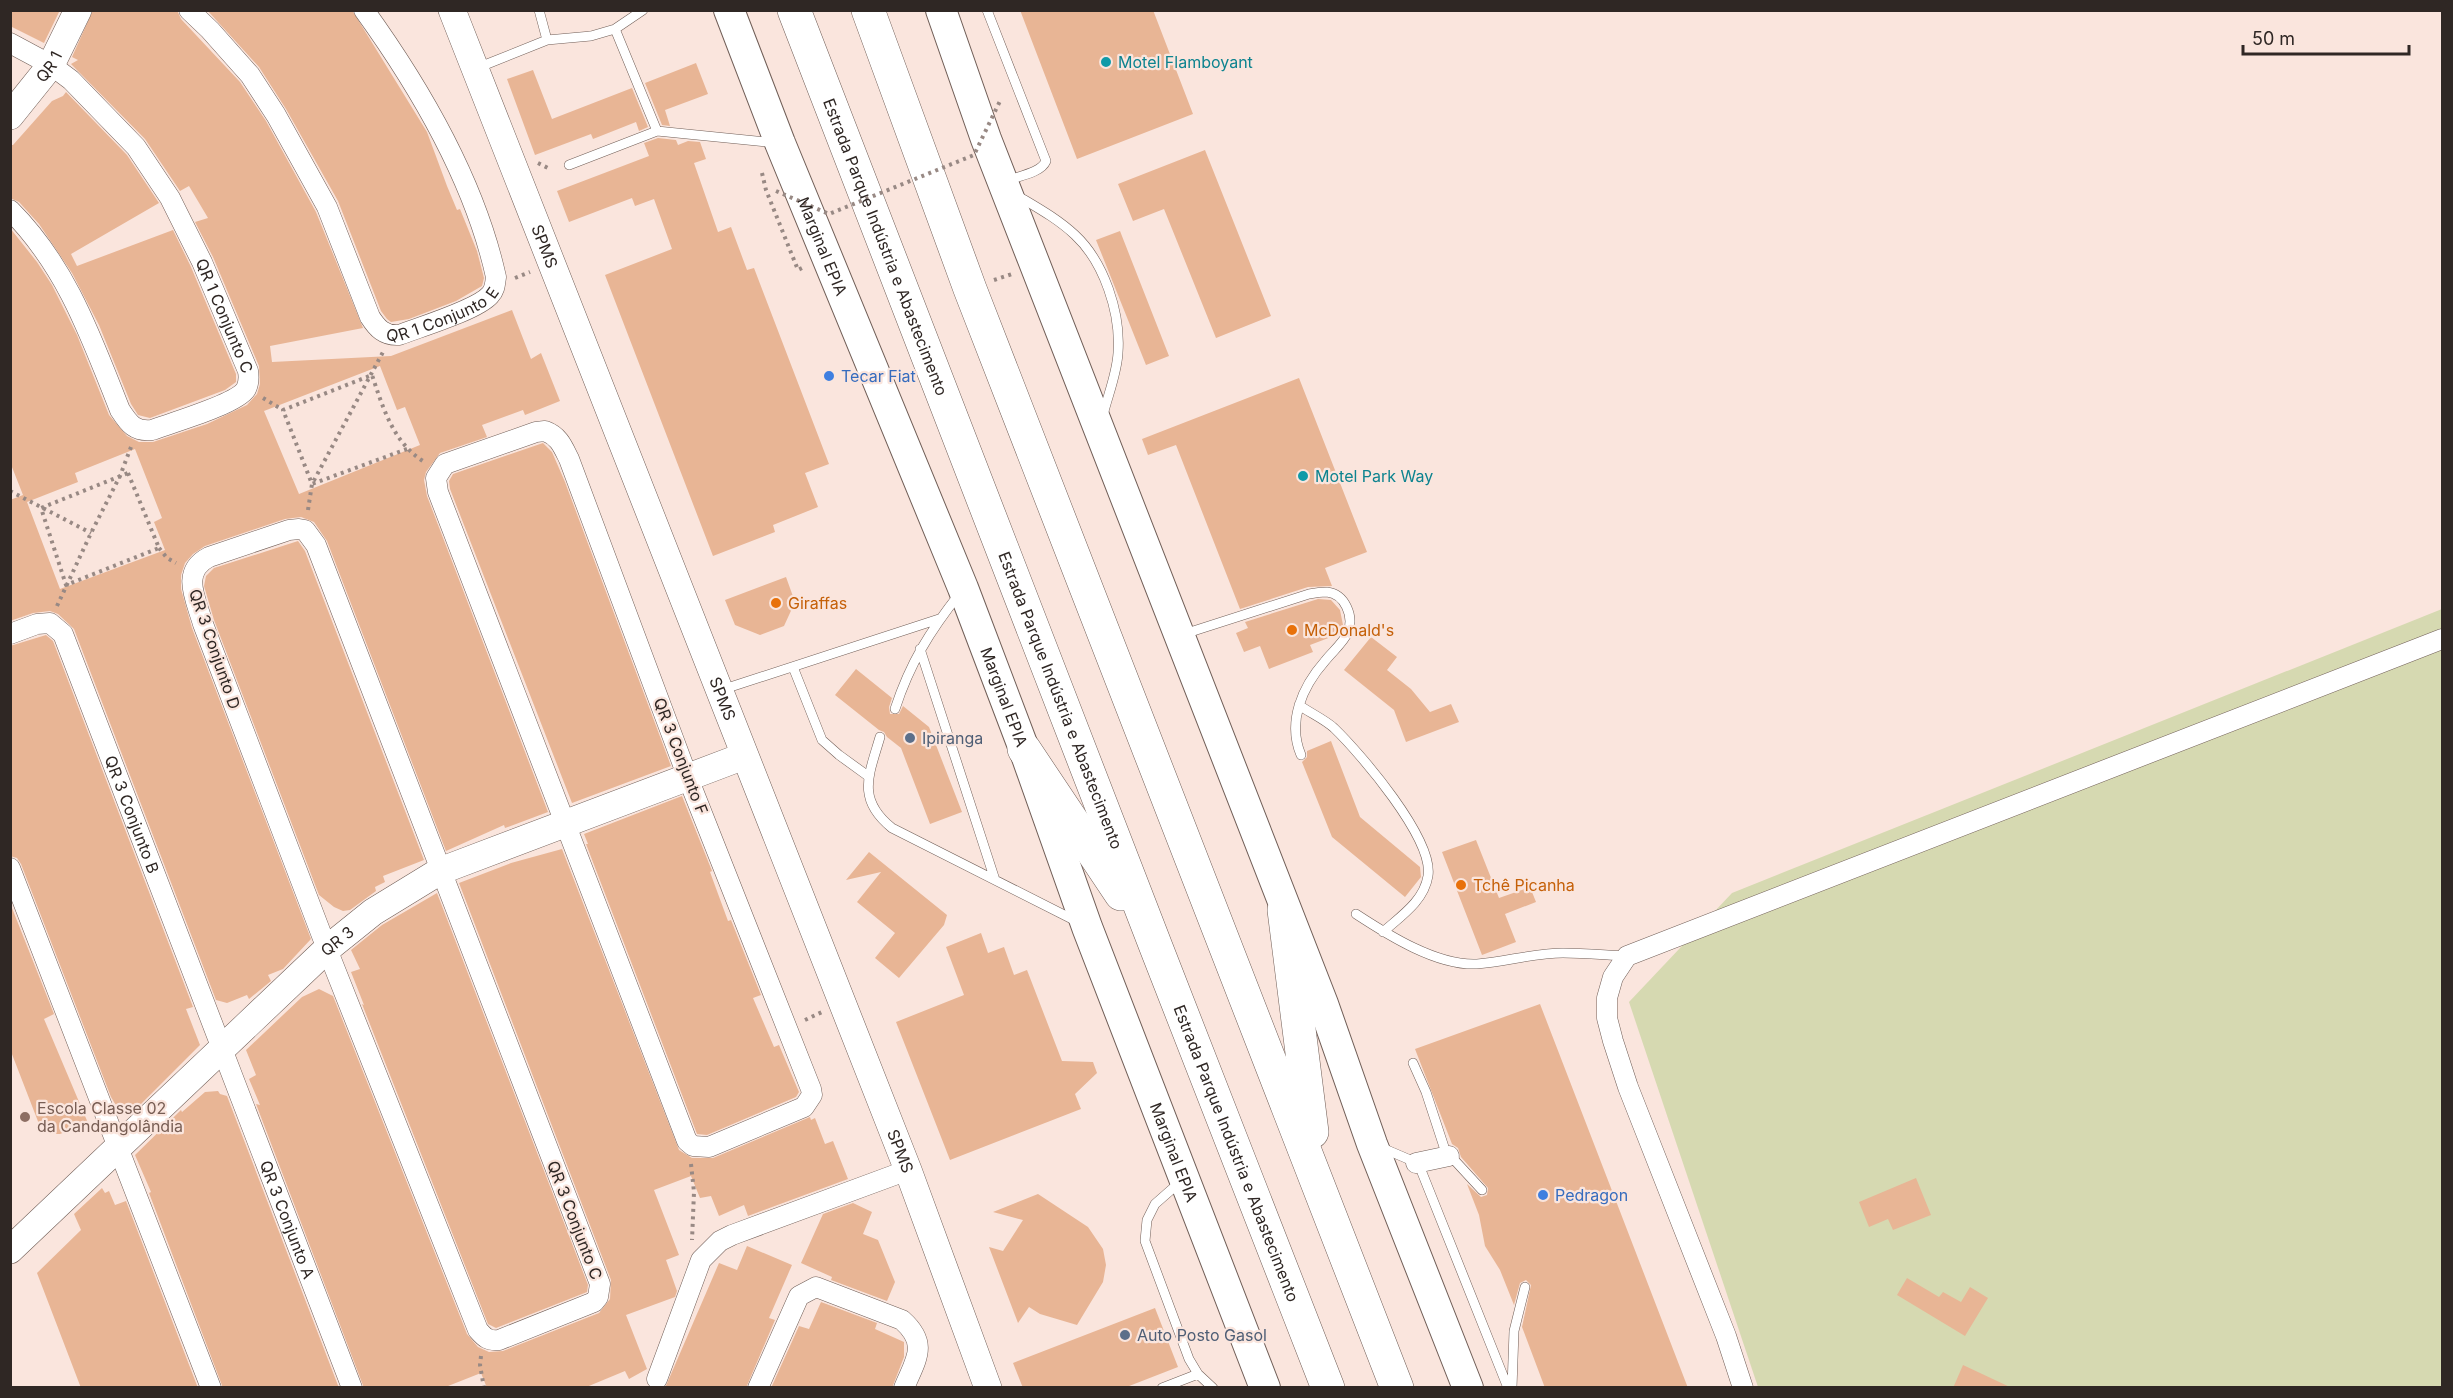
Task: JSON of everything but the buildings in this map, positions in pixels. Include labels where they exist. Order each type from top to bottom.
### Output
[{"type":"highway","name":"Estrada Parque Indústria e Abastecimento","points":[[794,10],[1155,947],[1328,1388]]},
{"type":"highway","points":[[868,10],[970,289],[1397,1388]]},
{"type":"highway","points":[[1024,748],[1155,947]]},
{"type":"highway","points":[[1284,910],[1318,1181]]},
{"type":"main road","name":"Marginal EPIA","points":[[729,10],[780,143],[963,588],[1024,748],[1087,927],[1265,1388]]},
{"type":"main road","points":[[941,10],[1006,186],[1284,910],[1323,1004],[1372,1144],[1468,1388]]},
{"type":"street","name":"QR 1","points":[[10,116],[51,65],[78,10]]},
{"type":"street","name":"QR 1 Conjunto E","points":[[189,10],[250,75],[327,207],[370,317],[377,328],[390,335],[399,335],[478,304],[490,295],[495,286],[496,277],[493,262],[465,182],[422,96],[364,10]]},
{"type":"street","name":"SPMS","points":[[452,10],[473,69],[908,1170],[988,1388]]},
{"type":"street","name":"QR 1 Conjunto C","points":[[10,43],[51,65],[71,80],[136,147],[170,198],[202,262],[248,371],[249,379],[246,388],[228,402],[152,430],[139,430]]},
{"type":"street","points":[[10,210],[48,254],[65,280],[120,410],[129,424],[139,430]]},
{"type":"street","name":"QR 3 Conjunto F","points":[[439,471],[445,464],[455,459],[536,432],[553,434],[562,444],[688,778],[811,1089],[810,1101],[804,1107],[709,1147],[693,1146]]},
{"type":"street","points":[[439,471],[436,478],[438,492],[687,1141],[693,1146]]},
{"type":"street","name":"QR 3 Conjunto D","points":[[305,530],[289,530],[209,557],[194,569],[192,585],[203,624],[327,949]]},
{"type":"street","points":[[305,530],[316,545],[440,871]]},
{"type":"street","points":[[10,634],[37,624],[50,623]]},
{"type":"street","name":"QR 3 Conjunto B","points":[[50,623],[58,627],[67,644],[224,1049]]},
{"type":"street","points":[[1743,1388],[1726,1336],[1628,1087],[1613,1041],[1607,1018],[1607,998],[1613,976],[1627,956],[2442,639]]},
{"type":"street","name":"QR 3","points":[[10,1250],[327,949],[373,912],[440,871],[744,756]]},
{"type":"street","points":[[10,868],[211,1388]]},
{"type":"street","name":"QR 3 Conjunto C","points":[[440,871],[600,1284],[598,1297],[594,1302],[499,1340],[491,1341],[485,1338]]},
{"type":"street","points":[[327,949],[478,1330],[485,1338]]},
{"type":"street","name":"QR 3 Conjunto A","points":[[224,1049],[352,1388]]},
{"type":"street","points":[[1416,1163],[1449,1156]]},
{"type":"street","points":[[657,1379],[694,1274],[709,1250],[732,1235],[908,1170]]},
{"type":"street","points":[[759,1388],[799,1296],[816,1287],[902,1320],[911,1328],[916,1334],[917,1357],[904,1388]]},
{"type":"lane","points":[[539,10],[548,40]]},
{"type":"lane","points":[[473,69],[548,40],[591,36],[615,29],[643,10]]},
{"type":"lane","points":[[987,10],[1046,161],[1044,166],[1006,186],[1077,236],[1094,257],[1109,293],[1117,323],[1118,353],[1100,429]]},
{"type":"lane","points":[[615,29],[657,131]]},
{"type":"lane","points":[[569,165],[657,131],[739,141],[780,143]]},
{"type":"lane","points":[[895,709],[906,675],[920,649],[963,588]]},
{"type":"lane","points":[[1179,636],[1309,594],[1327,592],[1337,595],[1345,603],[1350,614],[1347,635],[1319,668],[1299,705],[1294,726],[1295,741],[1301,754]]},
{"type":"lane","points":[[718,691],[939,619]]},
{"type":"lane","points":[[920,649],[995,880]]},
{"type":"lane","points":[[793,667],[822,740],[839,756],[868,776]]},
{"type":"lane","points":[[1299,705],[1332,726],[1360,755],[1415,830],[1426,858],[1429,874],[1426,886],[1416,903],[1383,932]]},
{"type":"lane","points":[[880,737],[868,776],[867,791],[871,805],[881,819],[892,828],[1087,927]]},
{"type":"lane","points":[[1356,914],[1383,932],[1440,958],[1473,964],[1564,953],[1627,956]]},
{"type":"lane","points":[[1413,1063],[1449,1156],[1482,1190]]},
{"type":"lane","points":[[1372,1144],[1416,1163],[1425,1177],[1510,1388]]},
{"type":"lane","points":[[1184,1178],[1155,1204],[1146,1220],[1145,1241],[1189,1359],[1198,1374],[1214,1388]]},
{"type":"lane","points":[[1510,1388],[1514,1332],[1525,1287]]},
{"type":"lane","points":[[1162,1388],[1198,1374]]},
{"type":"path","points":[[776,191],[829,214],[974,155],[1000,101]]},
{"type":"path","points":[[495,286],[550,264]]},
{"type":"path","points":[[305,530],[312,484],[372,375],[390,335]]},
{"type":"path","points":[[372,375],[385,415],[407,449],[439,471]]},
{"type":"path","points":[[312,484],[283,410],[372,375]]},
{"type":"path","points":[[50,623],[66,585],[120,476],[139,430]]},
{"type":"path","points":[[312,484],[407,449]]},
{"type":"path","points":[[41,508],[128,473],[159,548],[66,585]]},
{"type":"path","points":[[10,491],[91,533]]},
{"type":"path","points":[[41,508],[66,585]]},
{"type":"path","points":[[787,1027],[842,1003]]},
{"type":"path","points":[[693,1146],[691,1167],[694,1192],[691,1250],[694,1274]]},
{"type":"path","points":[[484,1388],[480,1365],[485,1338]]},
{"type":"green space","points":[[2442,609],[2442,1387],[1758,1387],[1629,1002],[1732,893]]},
{"type":"place","name":"Motel Flamboyant","points":[[1106,62]]},
{"type":"place","name":"Tecar Fiat","points":[[829,376]]},
{"type":"place","name":"Motel Park Way","points":[[1303,476]]},
{"type":"place","name":"Giraffas","points":[[776,603]]},
{"type":"place","name":"McDonald's","points":[[1292,630]]},
{"type":"place","name":"Ipiranga","points":[[910,738]]},
{"type":"place","name":"Tchê Picanha","points":[[1461,885]]},
{"type":"place","name":"Escola Classe 02 da Candangolândia","points":[[25,1117]]},
{"type":"place","name":"Pedragon","points":[[1543,1195]]},
{"type":"place","name":"Auto Posto Gasol","points":[[1125,1335]]}]
